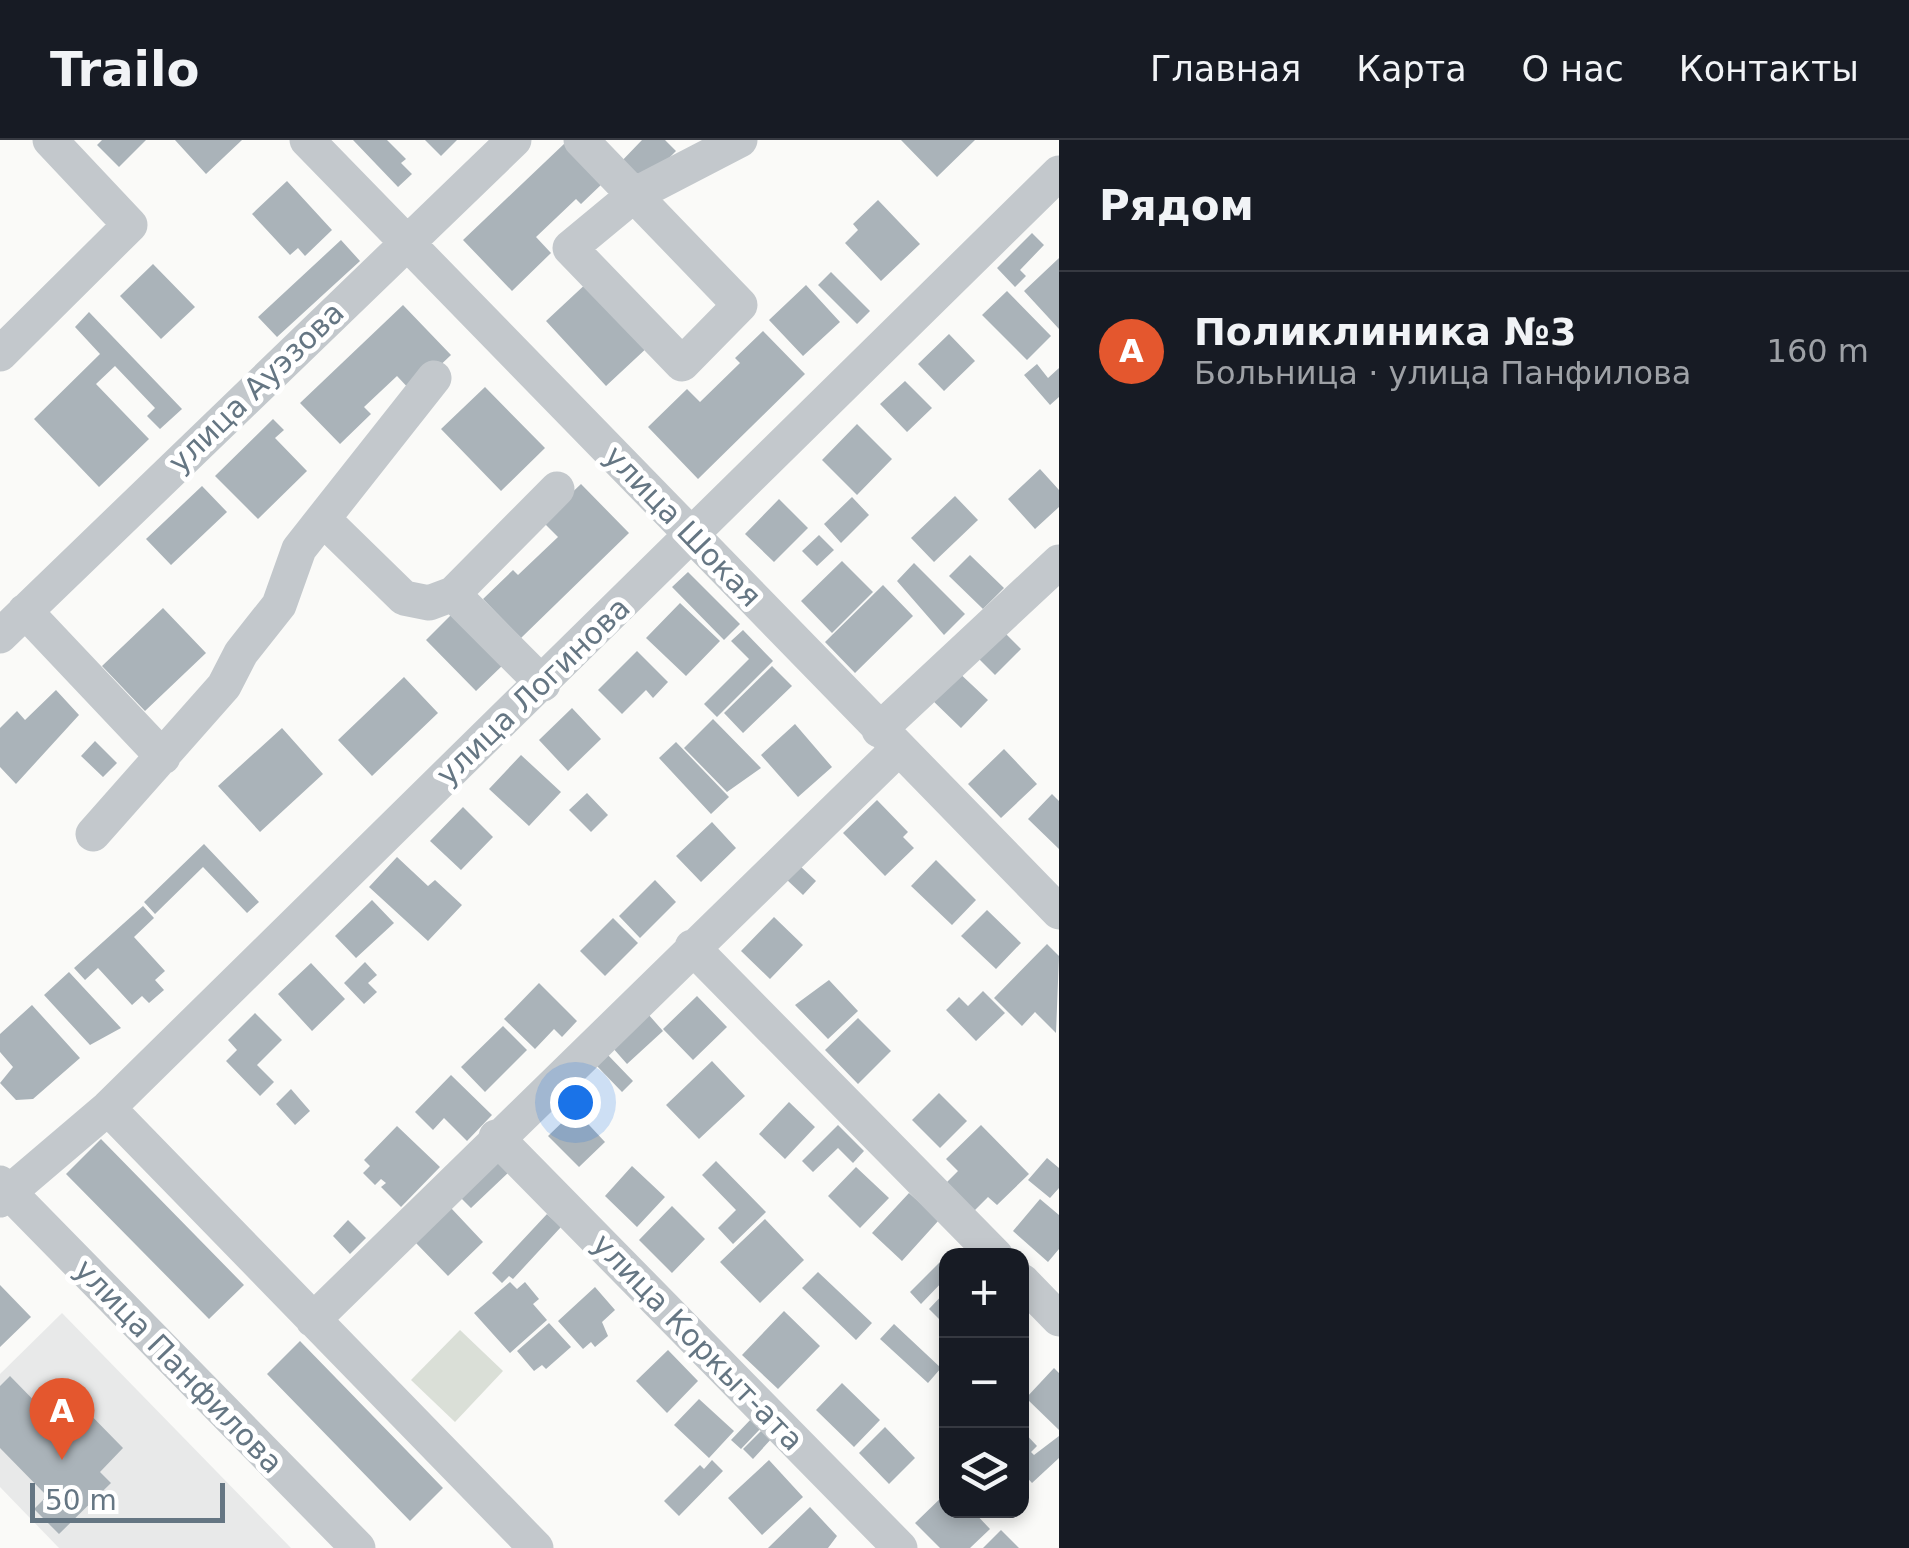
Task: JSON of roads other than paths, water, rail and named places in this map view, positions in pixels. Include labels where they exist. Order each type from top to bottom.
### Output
[{"type":"street","points":[[0,354],[130,225],[50,140]]},
{"type":"street","name":"улица Шокая","points":[[308,140],[1059,912]]},
{"type":"street","name":"улица Ауэзова","points":[[0,636],[406,240],[514,140]]},
{"type":"street","points":[[581,140],[634,194],[740,305],[682,364],[570,248],[634,194],[740,140]]},
{"type":"street","name":"улица Логинова","points":[[3,1192],[108,1108],[302,913],[542,684],[1059,174]]},
{"type":"street","points":[[93,834],[224,686],[241,653],[278,605],[299,549],[434,378]]},
{"type":"street","points":[[324,520],[404,598],[428,603],[453,594],[558,489]]},
{"type":"street","points":[[313,1320],[692,947],[1059,562]]},
{"type":"street","points":[[453,594],[542,684]]},
{"type":"street","points":[[25,610],[163,757]]},
{"type":"street","points":[[692,947],[988,1248]]},
{"type":"street","points":[[108,1108],[536,1548]]},
{"type":"street","name":"улица Коркыт-ата","points":[[496,1136],[900,1548]]},
{"type":"street","name":"улица Панфилова","points":[[3,1192],[358,1548]]},
{"type":"street","points":[[1029,1288],[1059,1319]]},
{"type":"place","name":"Поликлиника №3","points":[[62,1460]]}]
